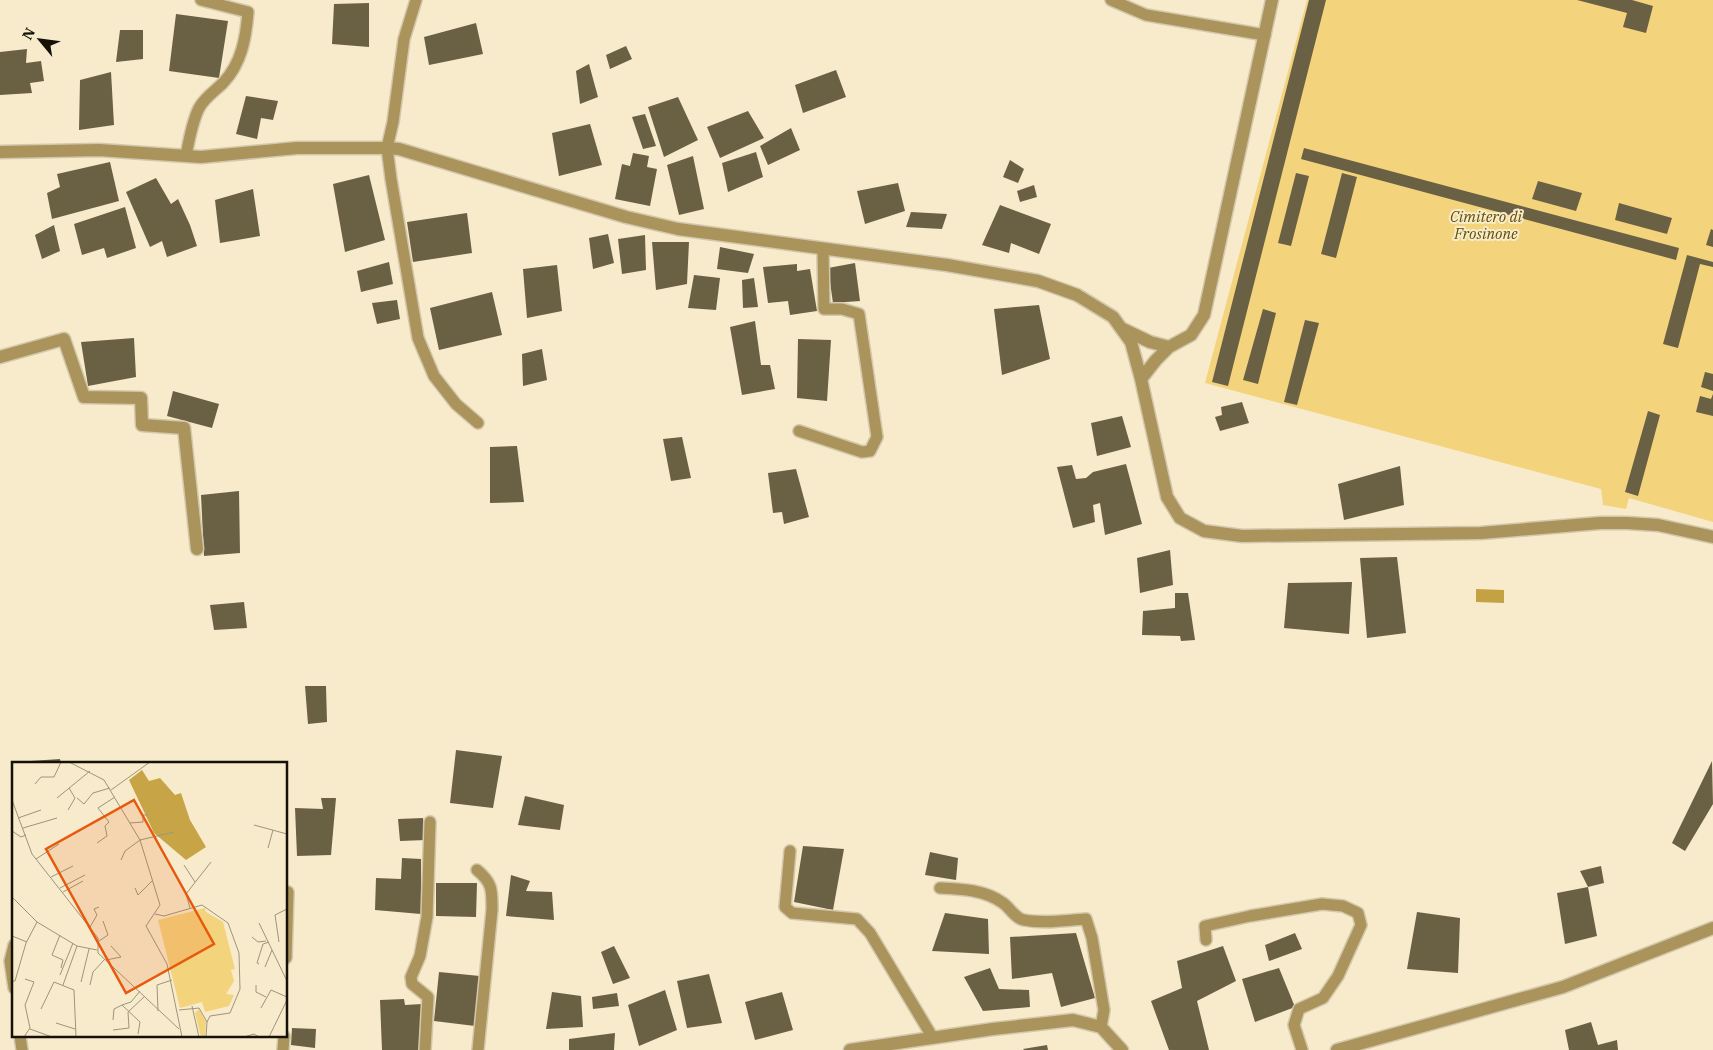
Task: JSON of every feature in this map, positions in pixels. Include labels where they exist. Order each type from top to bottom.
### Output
[{"type":"street","points":[[1141,379],[1169,347],[1191,335],[1204,315],[1272,0]]},
{"type":"street","points":[[0,152],[99,150],[201,157],[297,148],[399,149],[626,217],[678,229],[947,265],[1038,281],[1077,295],[1113,317],[1131,342],[1167,497],[1180,518],[1204,531],[1242,536],[1471,533],[1600,523],[1627,523],[1658,525],[1713,537]]},
{"type":"street","points":[[1121,328],[1150,342],[1169,347]]},
{"type":"street","points":[[0,357],[64,339],[84,397],[142,398],[142,425],[184,428],[197,549]]},
{"type":"street","points":[[1337,1050],[1563,987],[1713,928]]},
{"type":"street","points":[[850,1050],[1074,1020],[1101,1027],[1122,1050]]},
{"type":"lane","points":[[186,156],[199,108],[206,98],[234,70],[239,59],[248,12],[201,0]]},
{"type":"lane","points":[[416,0],[404,39],[388,148],[392,188],[418,338],[434,376],[456,404],[478,423]]},
{"type":"lane","points":[[1111,0],[1146,14],[1265,35]]},
{"type":"lane","points":[[799,431],[862,452],[870,451],[876,437],[859,314],[842,309],[824,309],[823,249]]},
{"type":"lane","points":[[426,1050],[428,996],[412,984],[410,977],[420,956],[427,917],[430,822]]},
{"type":"lane","points":[[790,851],[785,908],[792,914],[858,919],[870,933],[933,1038]]},
{"type":"lane","points":[[477,870],[486,877],[492,889],[492,910],[478,1050]]},
{"type":"lane","points":[[940,888],[988,894],[1004,904],[1022,920],[1086,919],[1092,938],[1104,1010],[1101,1027]]},
{"type":"lane","points":[[1206,940],[1205,926],[1259,914],[1322,904],[1343,906],[1358,913],[1361,926],[1338,976],[1323,998],[1300,1009],[1294,1025],[1302,1050]]},
{"type":"lane","points":[[12,954],[10,962],[12,975]]},
{"type":"green space","name":"Cimitero di Frosinone","points":[[1307,0],[1713,0],[1713,522],[1629,498],[1626,509],[1603,505],[1601,489],[1205,383]]},
{"type":"shaded area","points":[[1476,589],[1504,590],[1504,603],[1476,602]]},
{"type":"building","points":[[1309,0],[1326,0],[1228,386],[1212,382]]},
{"type":"building","points":[[1577,0],[1632,0],[1653,6],[1646,33],[1623,27],[1627,13]]},
{"type":"building","points":[[369,3],[369,47],[332,44],[334,4]]},
{"type":"building","points":[[176,14],[228,21],[219,78],[169,71]]},
{"type":"building","points":[[476,23],[483,54],[429,65],[424,37]]},
{"type":"building","points":[[120,30],[143,30],[143,59],[116,62]]},
{"type":"building","points":[[626,46],[632,59],[610,69],[606,55]]},
{"type":"building","points":[[27,49],[26,63],[41,61],[44,81],[30,83],[32,93],[0,95],[0,52]]},
{"type":"building","points":[[589,64],[598,97],[580,104],[576,71]]},
{"type":"building","points":[[836,70],[846,97],[803,113],[795,85]]},
{"type":"building","points":[[111,72],[114,125],[79,130],[80,80]]},
{"type":"building","points":[[246,96],[278,101],[273,120],[261,118],[257,139],[236,134]]},
{"type":"building","points":[[678,97],[698,140],[664,157],[648,107]]},
{"type":"building","points":[[748,111],[764,138],[720,158],[707,127]]},
{"type":"building","points":[[645,114],[656,146],[643,149],[632,117]]},
{"type":"building","points":[[590,124],[602,165],[559,176],[552,133]]},
{"type":"building","points":[[791,128],[800,150],[768,165],[760,146]]},
{"type":"building","points":[[1304,148],[1679,248],[1676,260],[1301,159]]},
{"type":"building","points":[[756,152],[763,177],[728,192],[722,163]]},
{"type":"building","points":[[633,153],[649,156],[647,167],[657,169],[650,206],[615,199],[622,164],[630,166]]},
{"type":"building","points":[[693,156],[704,209],[679,215],[667,165]]},
{"type":"building","points":[[1010,160],[1024,169],[1018,183],[1003,177]]},
{"type":"building","points":[[110,162],[119,201],[52,219],[47,193],[60,187],[57,174]]},
{"type":"building","points":[[1296,173],[1309,176],[1291,246],[1278,243]]},
{"type":"building","points":[[1342,173],[1357,177],[1336,258],[1321,254]]},
{"type":"building","points":[[369,175],[385,240],[345,252],[333,184]]},
{"type":"building","points":[[156,178],[171,204],[178,199],[197,246],[167,257],[162,241],[150,247],[126,192]]},
{"type":"building","points":[[1538,181],[1582,193],[1576,211],[1532,199]]},
{"type":"building","points":[[898,183],[905,211],[865,224],[857,191]]},
{"type":"building","points":[[1034,185],[1037,197],[1020,202],[1017,191]]},
{"type":"building","points":[[253,189],[260,236],[220,243],[215,200]]},
{"type":"building","points":[[1619,203],[1672,218],[1667,234],[1615,220]]},
{"type":"building","points":[[1000,205],[1051,224],[1039,254],[1011,243],[1009,253],[982,245]]},
{"type":"building","points":[[125,207],[136,248],[107,258],[104,248],[82,255],[74,224]]},
{"type":"building","points":[[911,212],[947,214],[942,229],[906,227]]},
{"type":"building","points":[[467,213],[472,253],[413,262],[407,222]]},
{"type":"building","points":[[54,225],[60,251],[42,259],[35,235]]},
{"type":"building","points":[[1711,229],[1713,230],[1713,247],[1706,245]]},
{"type":"building","points":[[608,234],[614,263],[593,269],[589,238]]},
{"type":"building","points":[[645,235],[646,270],[622,274],[618,239]]},
{"type":"building","points":[[652,242],[689,242],[687,284],[656,290]]},
{"type":"building","points":[[720,247],[754,254],[748,273],[717,269]]},
{"type":"building","points":[[1687,255],[1713,262],[1713,267],[1700,264],[1678,348],[1663,344]]},
{"type":"building","points":[[389,262],[393,284],[361,292],[357,271]]},
{"type":"building","points":[[855,263],[860,301],[833,303],[828,268]]},
{"type":"building","points":[[797,264],[797,271],[810,269],[817,311],[790,315],[788,301],[768,303],[763,267]]},
{"type":"building","points":[[557,265],[562,311],[527,318],[523,269]]},
{"type":"building","points":[[694,275],[720,278],[716,310],[688,308]]},
{"type":"building","points":[[754,278],[758,307],[743,308],[742,280]]},
{"type":"building","points":[[492,292],[502,335],[439,350],[430,308]]},
{"type":"building","points":[[397,300],[400,319],[377,324],[372,303]]},
{"type":"building","points":[[1039,305],[1050,359],[1002,375],[994,309]]},
{"type":"building","points":[[1263,309],[1276,313],[1258,384],[1243,380]]},
{"type":"building","points":[[1305,320],[1319,323],[1297,405],[1284,402]]},
{"type":"building","points":[[755,321],[761,365],[770,365],[775,389],[742,395],[730,327]]},
{"type":"building","points":[[134,338],[136,377],[88,386],[81,342]]},
{"type":"building","points":[[798,339],[831,340],[827,401],[797,398]]},
{"type":"building","points":[[542,349],[547,380],[523,386],[522,354]]},
{"type":"building","points":[[1705,372],[1713,374],[1713,391],[1701,387]]},
{"type":"building","points":[[173,391],[219,404],[212,428],[167,416]]},
{"type":"building","points":[[1713,394],[1713,416],[1696,412],[1700,396],[1711,399]]},
{"type":"building","points":[[1242,402],[1249,423],[1220,431],[1215,417],[1222,415],[1221,407]]},
{"type":"building","points":[[1648,411],[1660,415],[1638,496],[1625,492]]},
{"type":"building","points":[[1122,416],[1131,447],[1097,456],[1091,423]]},
{"type":"building","points":[[682,437],[691,478],[671,481],[663,439]]},
{"type":"building","points":[[517,446],[524,502],[490,503],[490,447]]},
{"type":"building","points":[[1126,464],[1142,524],[1105,535],[1100,503],[1093,505],[1095,522],[1073,528],[1057,467],[1072,465],[1076,479],[1086,478],[1093,472]]},
{"type":"building","points":[[1400,466],[1404,505],[1344,520],[1338,484]]},
{"type":"building","points":[[796,469],[809,517],[784,524],[782,512],[773,513],[768,473]]},
{"type":"building","points":[[239,491],[240,553],[204,556],[201,495]]},
{"type":"building","points":[[1170,550],[1173,585],[1140,593],[1137,558]]},
{"type":"building","points":[[1397,557],[1406,633],[1367,638],[1360,558]]},
{"type":"building","points":[[1352,582],[1349,634],[1284,628],[1288,583]]},
{"type":"building","points":[[1175,593],[1188,593],[1195,640],[1181,641],[1180,636],[1142,635],[1143,611],[1175,608]]},
{"type":"building","points":[[244,602],[247,628],[214,630],[210,605]]},
{"type":"building","points":[[305,686],[326,686],[327,722],[308,724]]},
{"type":"building","points":[[456,750],[502,756],[493,808],[450,803]]},
{"type":"building","points":[[60,759],[61,762],[16,762]]},
{"type":"building","points":[[1712,761],[1713,804],[1685,851],[1672,843]]},
{"type":"building","points":[[525,796],[564,805],[560,830],[518,825]]},
{"type":"building","points":[[321,798],[336,798],[331,855],[297,856],[295,808],[323,809]]},
{"type":"building","points":[[423,818],[426,840],[400,841],[398,819]]},
{"type":"building","points":[[803,846],[844,849],[833,910],[794,902]]},
{"type":"building","points":[[930,852],[958,858],[956,880],[925,875]]},
{"type":"building","points":[[402,858],[421,859],[421,914],[375,910],[376,878],[401,879]]},
{"type":"building","points":[[1601,866],[1604,883],[1588,887],[1580,871]]},
{"type":"building","points":[[511,875],[530,881],[526,891],[552,892],[554,920],[506,916]]},
{"type":"building","points":[[436,883],[477,883],[476,917],[436,916]]},
{"type":"building","points":[[1588,887],[1597,936],[1565,944],[1557,893]]},
{"type":"building","points":[[1417,912],[1460,918],[1458,973],[1407,969]]},
{"type":"building","points":[[945,913],[988,919],[989,954],[932,951]]},
{"type":"building","points":[[1076,933],[1095,998],[1061,1007],[1052,973],[1012,979],[1010,937]]},
{"type":"building","points":[[1295,933],[1302,949],[1269,961],[1265,945]]},
{"type":"building","points":[[614,946],[630,978],[613,984],[601,952]]},
{"type":"building","points":[[1223,946],[1236,981],[1197,1001],[1209,1050],[1169,1050],[1151,1001],[1182,988],[1177,961]]},
{"type":"building","points":[[990,968],[999,989],[1029,990],[1030,1007],[983,1011],[964,977]]},
{"type":"building","points":[[1279,968],[1295,1007],[1255,1022],[1242,979]]},
{"type":"building","points":[[439,972],[480,976],[475,1026],[434,1021]]},
{"type":"building","points":[[709,974],[722,1023],[687,1028],[677,981]]},
{"type":"building","points":[[665,990],[677,1030],[639,1046],[628,1005]]},
{"type":"building","points":[[552,992],[581,996],[583,1027],[546,1029]]},
{"type":"building","points":[[782,992],[793,1030],[755,1040],[745,1002]]},
{"type":"building","points":[[617,993],[619,1006],[593,1009],[592,997]]},
{"type":"building","points":[[404,999],[405,1005],[422,1004],[423,1050],[382,1050],[380,1000]]},
{"type":"building","points":[[1591,1022],[1598,1045],[1617,1040],[1618,1050],[1569,1050],[1565,1030]]},
{"type":"building","points":[[292,1028],[316,1029],[315,1048],[291,1045]]},
{"type":"building","points":[[615,1033],[614,1050],[569,1050],[569,1039]]},
{"type":"building","points":[[1047,1045],[1048,1050],[1023,1049]]}]
